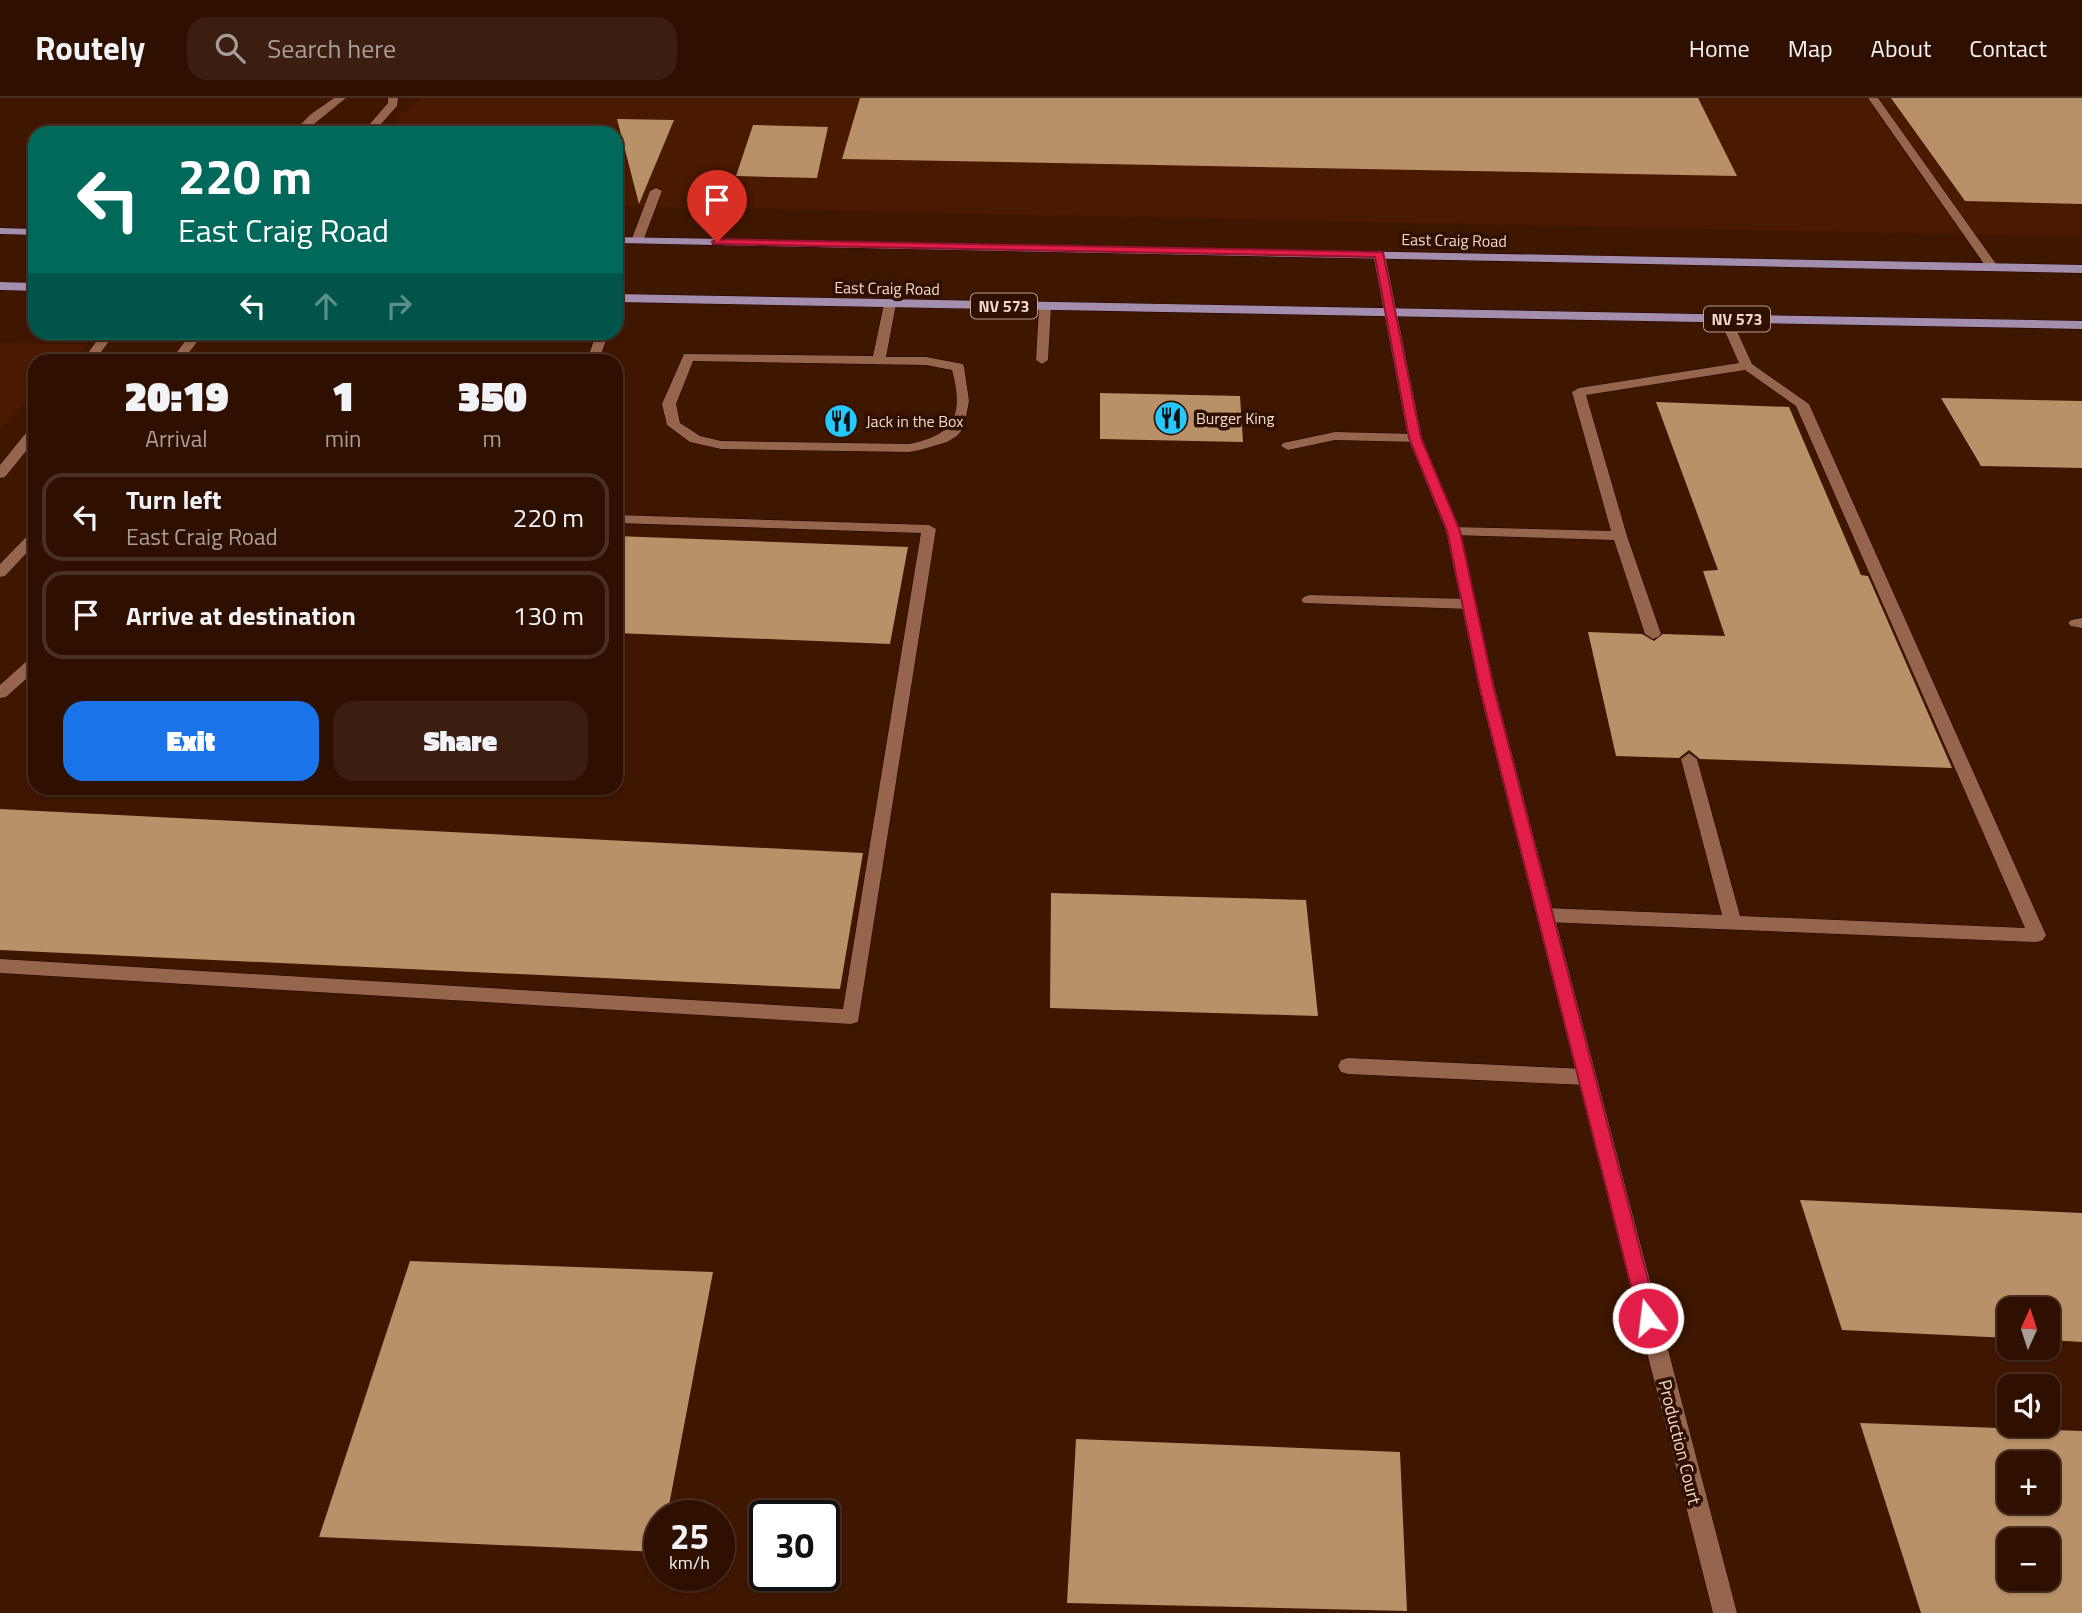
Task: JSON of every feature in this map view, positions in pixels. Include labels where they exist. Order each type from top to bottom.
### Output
[{"type":"main road","points":[[0,231],[28,232]]},
{"type":"main road","name":"East Craig Road","points":[[623,240],[2082,269]]},
{"type":"main road","points":[[0,286],[28,287]]},
{"type":"main road","name":"East Craig Road","points":[[623,298],[2082,325]]},
{"type":"street","points":[[304,126],[341,98]]},
{"type":"street","points":[[373,126],[393,104],[393,98]]},
{"type":"street","points":[[1873,98],[1993,268]]},
{"type":"street","points":[[637,241],[656,191]]},
{"type":"street","name":"Production Court","points":[[1380,254],[1415,438],[1454,531],[1487,689],[1725,1613]]},
{"type":"street","points":[[879,360],[890,304]]},
{"type":"street","points":[[1042,360],[1045,307]]},
{"type":"street","points":[[1545,915],[2036,935],[1802,404],[1747,366],[1725,318]]},
{"type":"street","points":[[182,354],[193,340]]},
{"type":"street","points":[[688,357],[879,360],[926,361],[958,367],[964,384],[960,416],[953,432],[935,443],[909,448],[721,445],[695,439],[674,425],[669,404],[688,357]]},
{"type":"street","points":[[1653,634],[1620,536],[1579,392],[1747,366]]},
{"type":"street","points":[[1288,446],[1335,436],[1415,438]]},
{"type":"street","points":[[0,474],[28,440]]},
{"type":"street","points":[[0,966],[851,1017],[929,529],[623,519]]},
{"type":"street","points":[[1454,531],[1620,536]]},
{"type":"street","points":[[0,573],[28,543]]},
{"type":"street","points":[[1308,600],[1469,604]]},
{"type":"street","points":[[0,693],[28,669]]},
{"type":"street","points":[[1689,759],[1734,923]]},
{"type":"street","points":[[1348,1066],[1586,1077]]},
{"type":"shaded area","points":[[423,98],[2082,98],[2082,237],[623,206],[623,126],[392,126],[398,115]]},
{"type":"shaded area","points":[[0,343],[89,344],[78,354],[28,354],[28,402],[0,429]]},
{"type":"building","points":[[860,98],[1698,98],[1737,176],[842,159]]},
{"type":"building","points":[[1891,98],[2082,98],[2082,204],[1965,201]]},
{"type":"building","points":[[617,119],[674,120],[639,204],[623,142],[623,126],[619,126]]},
{"type":"building","points":[[753,125],[828,127],[817,178],[736,176]]},
{"type":"building","name":"Burger King","points":[[1100,393],[1240,396],[1243,442],[1100,439]]},
{"type":"building","points":[[1941,398],[2082,401],[2082,468],[1981,466]]},
{"type":"building","points":[[1656,402],[1789,407],[1861,575],[1868,576],[1952,768],[1700,759],[1689,750],[1679,758],[1616,756],[1588,632],[1642,634],[1654,641],[1663,634],[1725,636],[1703,571],[1718,570]]},
{"type":"building","points":[[623,536],[908,547],[890,644],[623,633]]},
{"type":"building","points":[[0,809],[863,853],[840,989],[0,950]]},
{"type":"building","points":[[1051,893],[1306,900],[1318,1016],[1050,1008]]},
{"type":"building","points":[[1800,1200],[2082,1213],[2082,1342],[2060,1341],[2060,1297],[1997,1297],[1997,1337],[1842,1330]]},
{"type":"building","points":[[410,1261],[713,1272],[670,1500],[644,1500],[644,1551],[319,1537]]},
{"type":"building","points":[[1860,1423],[1997,1428],[1997,1437],[2060,1437],[2060,1430],[2082,1431],[2082,1613],[1921,1613]]},
{"type":"building","points":[[1076,1439],[1400,1452],[1407,1611],[1067,1603]]},
{"type":"place","name":"Burger King","points":[[1171,418]]},
{"type":"place","name":"Jack in the Box","points":[[841,421]]},
{"type":"route","points":[[717,242],[1380,254],[1415,438],[1454,531],[1487,689],[1648,1318]]}]
